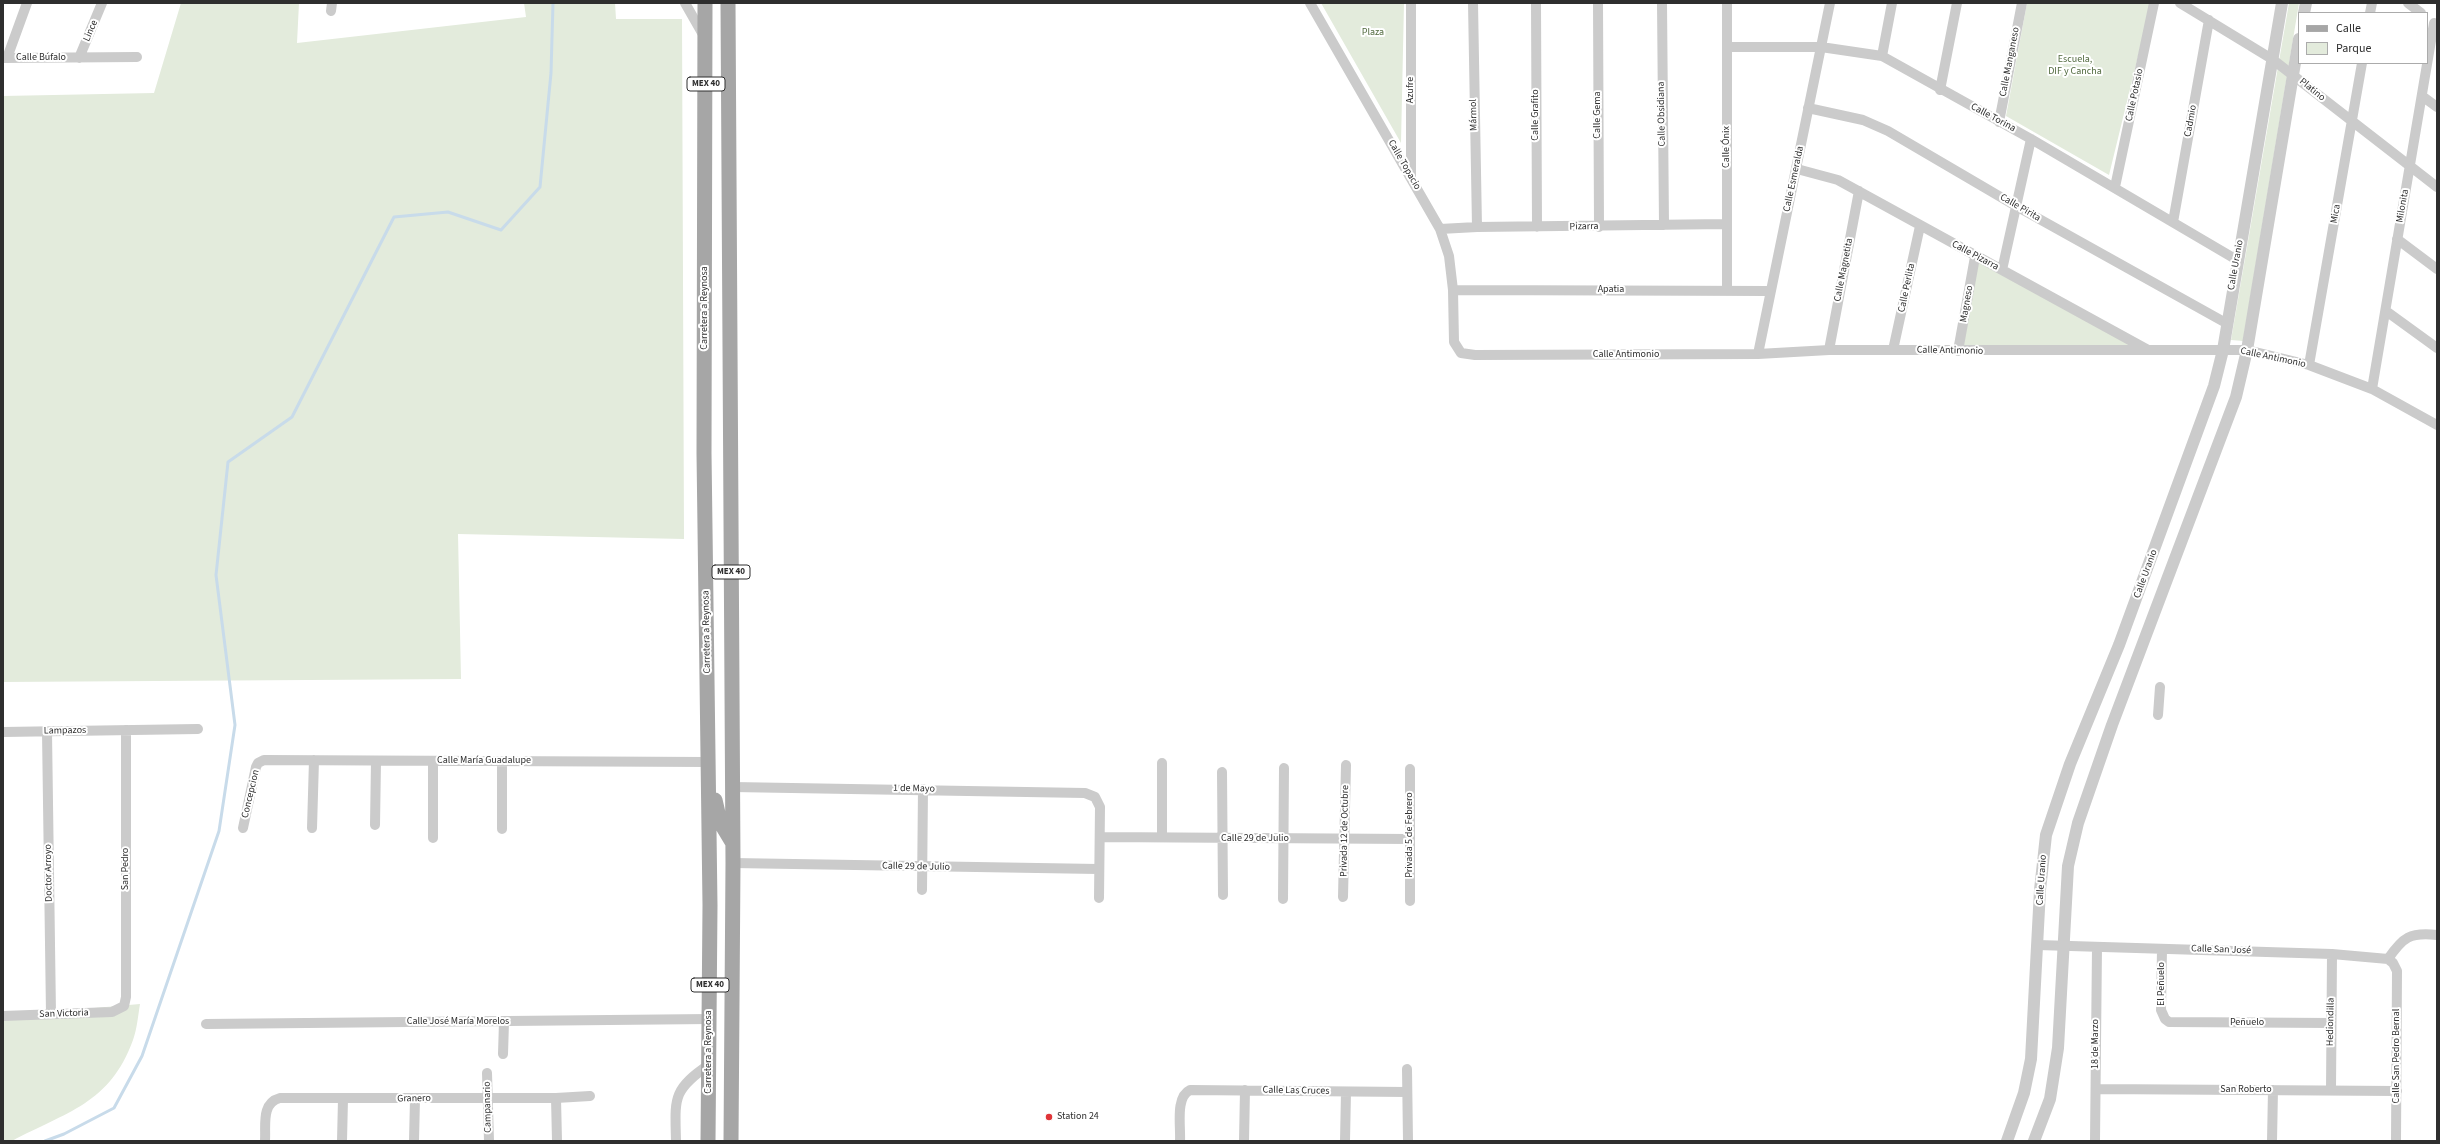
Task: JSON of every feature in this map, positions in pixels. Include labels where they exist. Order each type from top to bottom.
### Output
[{"type":"main road","name":"Carretera a Reynosa","points":[[705,3],[704,453],[710,905],[710,1064],[708,1141]]},
{"type":"main road","name":"MEX 40","points":[[728,3],[728,220],[733,787],[731,1141]]},
{"type":"main road","points":[[705,220],[728,220]]},
{"type":"main road","points":[[708,711],[716,772],[723,782],[733,787]]},
{"type":"main road","points":[[709,781],[720,822],[732,843]]},
{"type":"main road","points":[[710,905],[716,882],[723,881],[733,889]]},
{"type":"street","points":[[5,58],[28,3]]},
{"type":"street","name":"Lince","points":[[79,58],[102,3]]},
{"type":"street","points":[[685,3],[706,38]]},
{"type":"street","name":"Calle Topacio","points":[[1310,3],[1411,176],[1440,229],[1449,256],[1453,290],[1454,342]]},
{"type":"street","name":"Azufre","points":[[1411,176],[1412,3]]},
{"type":"street","name":"Mármol","points":[[1473,3],[1477,226]]},
{"type":"street","name":"Calle Grafito","points":[[1536,3],[1537,227]]},
{"type":"street","name":"Calle Gema","points":[[1598,3],[1599,227]]},
{"type":"street","name":"Calle Obsidiana","points":[[1662,3],[1664,225]]},
{"type":"street","name":"Calle Ónix","points":[[1727,3],[1727,291]]},
{"type":"street","name":"Calle Esmeralda","points":[[1758,354],[1769,291],[1797,169],[1830,3]]},
{"type":"street","points":[[1882,56],[1892,3]]},
{"type":"street","points":[[1940,90],[1957,3]]},
{"type":"street","name":"Calle Manganeso","points":[[1999,122],[2022,3]]},
{"type":"street","name":"Calle Potasio","points":[[2115,188],[2154,3]]},
{"type":"street","name":"Platino","points":[[2180,3],[2272,59],[2437,187]]},
{"type":"street","name":"Calle Uranio","points":[[2007,1141],[2024,1093],[2031,1059],[2042,860],[2053,812],[2086,720],[2119,645],[2203,421],[2223,350],[2226,323],[2282,3]]},
{"type":"street","points":[[2408,3],[2420,12]]},
{"type":"street","name":"Cadmio","points":[[2173,222],[2209,20]]},
{"type":"street","name":"Milonita","points":[[2428,56],[2433,22]]},
{"type":"street","points":[[2034,1141],[2050,1099],[2058,1048],[2062,946],[2068,866],[2078,822],[2112,725],[2236,397],[2247,350],[2298,44]]},
{"type":"street","name":"Calle Torina","points":[[1727,47],[1821,47],[1882,56],[1940,90],[2030,139],[2237,260]]},
{"type":"street","name":"Calle Búfalo","points":[[5,58],[137,57]]},
{"type":"street","name":"Mica","points":[[2309,365],[2353,123],[2362,64]]},
{"type":"street","name":"Milonita","points":[[2372,389],[2427,64]]},
{"type":"street","points":[[2422,96],[2437,108]]},
{"type":"street","name":"Calle Pirita","points":[[1808,108],[1863,120],[1888,131],[2016,206],[2226,323]]},
{"type":"street","points":[[2002,270],[2030,139]]},
{"type":"street","name":"Calle Pizarra","points":[[1797,169],[1838,180],[1975,257],[2002,270],[2150,351]]},
{"type":"street","name":"Calle Magnetita","points":[[1829,350],[1859,191]]},
{"type":"street","name":"Pizarra","points":[[1440,229],[1477,226],[1599,227],[1727,224]]},
{"type":"street","name":"Calle Perlita","points":[[1893,350],[1920,226]]},
{"type":"street","points":[[2397,239],[2437,269]]},
{"type":"street","name":"Magneso","points":[[1958,351],[1975,257]]},
{"type":"street","name":"Apatia","points":[[1453,290],[1769,291]]},
{"type":"street","points":[[2386,311],[2437,348]]},
{"type":"street","name":"Calle Antimonio","points":[[1454,342],[1461,353],[1475,355],[1758,354],[1829,350],[2247,350],[2309,365],[2372,389],[2437,426]]},
{"type":"street","points":[[2158,715],[2160,687]]},
{"type":"street","name":"San Pedro","points":[[124,1006],[126,998],[126,730]]},
{"type":"street","name":"Lampazos","points":[[3,732],[198,730]]},
{"type":"street","name":"Doctor Arroyo","points":[[47,732],[51,1014]]},
{"type":"street","points":[[312,828],[314,760]]},
{"type":"street","name":"Calle María Guadalupe","points":[[261,761],[708,762]]},
{"type":"street","name":"Concepcion","points":[[243,828],[256,767],[261,761]]},
{"type":"street","points":[[375,825],[376,761]]},
{"type":"street","points":[[433,761],[434,838]]},
{"type":"street","points":[[502,761],[502,829]]},
{"type":"street","points":[[1162,763],[1162,837]]},
{"type":"street","name":"Privada 12 de Octubre","points":[[1343,897],[1346,765]]},
{"type":"street","points":[[1283,899],[1284,768]]},
{"type":"street","name":"Privada 5 de Febrero","points":[[1410,769],[1410,901]]},
{"type":"street","points":[[1222,772],[1223,895]]},
{"type":"street","name":"1 de Mayo","points":[[733,787],[923,789],[1085,793],[1095,797],[1100,807],[1100,837]]},
{"type":"street","points":[[922,890],[923,789]]},
{"type":"street","points":[[1099,898],[1098,869],[1100,837]]},
{"type":"street","name":"Calle 29 de Julio","points":[[1100,837],[1345,840],[1410,839]]},
{"type":"street","name":"Calle 29 de Julio","points":[[733,863],[1098,869]]},
{"type":"street","points":[[2388,959],[2406,938],[2414,934],[2437,935]]},
{"type":"street","name":"Calle San José","points":[[2038,945],[2332,954],[2388,959]]},
{"type":"street","name":"18 de Marzo","points":[[2095,1141],[2097,947]]},
{"type":"street","name":"El Peñuelo","points":[[2162,949],[2161,1010],[2164,1019]]},
{"type":"street","name":"Hediondilla","points":[[2330,1090],[2332,954]]},
{"type":"street","name":"Calle San Pedro Bernal","points":[[2388,959],[2393,963],[2397,971],[2396,1141]]},
{"type":"street","name":"San Victoria","points":[[3,1016],[112,1012],[124,1006]]},
{"type":"street","name":"Calle José María Morelos","points":[[206,1024],[710,1019]]},
{"type":"street","name":"Peñuelo","points":[[2164,1019],[2173,1023],[2331,1023]]},
{"type":"street","points":[[503,1054],[504,1022]]},
{"type":"street","points":[[676,1141],[677,1098],[680,1089],[688,1079],[710,1064]]},
{"type":"street","points":[[1407,1070],[1408,1141]]},
{"type":"street","name":"Campanario","points":[[487,1072],[489,1141]]},
{"type":"street","name":"Calle Las Cruces","points":[[1180,1141],[1181,1100],[1185,1092],[1195,1089],[1407,1092]]},
{"type":"street","name":"San Roberto","points":[[2096,1089],[2397,1091]]},
{"type":"street","points":[[1244,1141],[1245,1090]]},
{"type":"street","points":[[2272,1141],[2273,1090]]},
{"type":"street","points":[[1345,1141],[1346,1092]]},
{"type":"street","name":"Granero","points":[[266,1141],[266,1112],[272,1100],[280,1098],[415,1099],[488,1097],[556,1098],[590,1096]]},
{"type":"street","points":[[556,1098],[557,1141]]},
{"type":"street","points":[[342,1099],[342,1141]]},
{"type":"street","points":[[414,1141],[415,1099]]},
{"type":"green space","points":[[181,3],[299,3],[297,43],[526,17],[524,3],[615,3],[616,19],[682,19],[684,539],[458,534],[461,679],[3,682],[3,96],[154,93]]},
{"type":"green space","name":"Plaza","points":[[1321,3],[1404,3],[1401,143]]},
{"type":"green space","name":"Escuela, DIF y Cancha","points":[[2027,3],[2151,3],[2109,175],[2006,116]]},
{"type":"green space","points":[[2289,3],[2299,3],[2243,341],[2231,340]]},
{"type":"green space","points":[[1975,257],[2150,351],[1958,351]]},
{"type":"green space","points":[[140,1004],[133,1040],[123,1062],[112,1079],[99,1092],[84,1104],[68,1113],[12,1141],[3,1141],[3,1016]]},
{"type":"waterway","points":[[45,1141],[64,1134],[114,1108],[142,1056],[219,831],[235,725],[216,575],[228,462],[292,417],[394,217],[448,212],[501,230],[540,187],[551,73],[553,3]]},
{"type":"place","name":"Station 24","points":[[1049,1117]]}]
